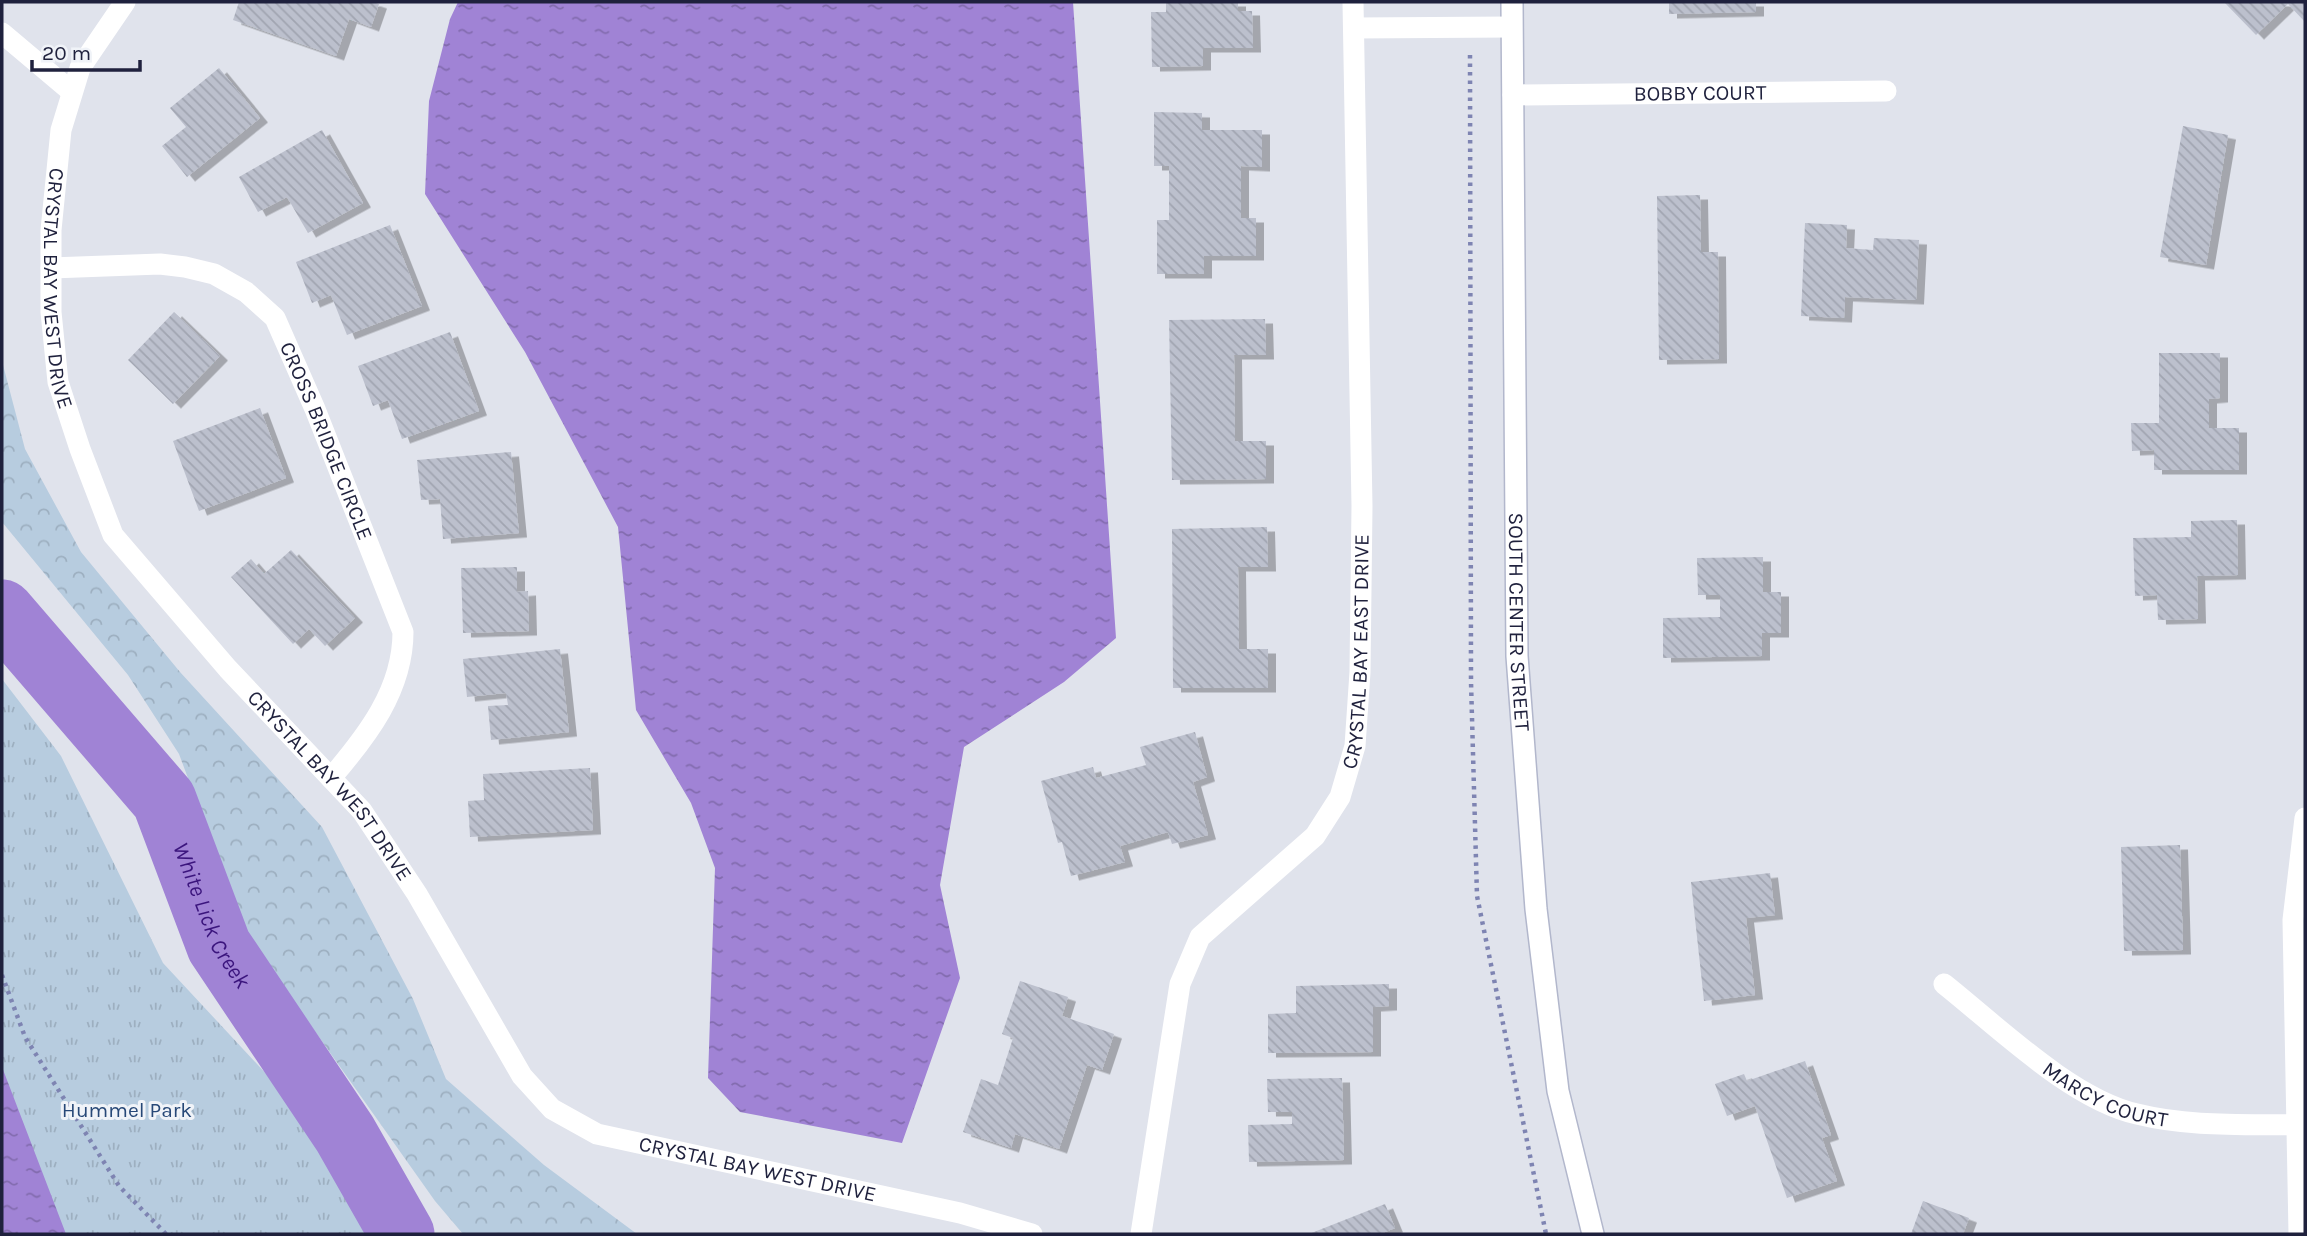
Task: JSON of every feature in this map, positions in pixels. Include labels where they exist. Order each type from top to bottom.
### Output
[{"type":"street","name":"CRYSTAL BAY WEST DRIVE","points":[[125,2],[80,68],[72,92],[61,130],[51,230],[51,312],[58,382],[113,535],[228,669],[369,821],[417,894],[522,1076],[552,1109],[597,1134],[960,1213],[1032,1234]]},
{"type":"street","name":"CRYSTAL BAY EAST DRIVE","points":[[1141,1234],[1180,984],[1200,937],[1315,836],[1340,797],[1356,746],[1360,672],[1362,506],[1353,2]]},
{"type":"street","name":"SOUTH CENTER STREET","points":[[1512,2],[1518,669],[1536,909],[1557,1078],[1593,1234]]},
{"type":"street","points":[[1354,28],[1511,27]]},
{"type":"street","points":[[2,33],[72,92]]},
{"type":"street","name":"BOBBY COURT","points":[[1513,95],[1886,91]]},
{"type":"street","name":"CROSS BRIDGE CIRCLE","points":[[51,268],[160,264],[185,267],[214,274],[235,286],[275,318],[315,409],[403,632],[403,653],[397,677],[365,740],[331,778]]},
{"type":"street","points":[[2299,1234],[2293,920],[2305,818]]},
{"type":"street","name":"MARCY COURT","points":[[1944,984],[2074,1087],[2136,1114],[2209,1124],[2297,1125]]},
{"type":"path","points":[[1470,27],[1471,682],[1478,896],[1546,1234]]},
{"type":"path","points":[[2,975],[25,1037],[119,1186],[166,1234]]},
{"type":"green space","points":[[2,361],[25,449],[81,552],[180,672],[322,827],[413,999],[446,1079],[544,1165],[637,1234],[463,1234],[435,1201],[246,934],[179,754],[128,675],[2,522]]},
{"type":"green space","name":"Hummel Park","points":[[2,679],[61,756],[163,963],[415,1234],[2,1234]]},
{"type":"water","points":[[458,2],[1073,2],[1116,638],[1064,682],[964,747],[940,885],[960,978],[902,1143],[740,1112],[708,1078],[715,868],[691,803],[636,710],[618,527],[525,352],[425,194],[429,101],[450,19]]},
{"type":"water","points":[[2,1067],[66,1234],[2,1234]]},
{"type":"building","points":[[239,2],[379,4],[371,27],[349,19],[336,56],[233,20]]},
{"type":"building","points":[[1166,2],[1238,2],[1238,11],[1252,11],[1253,48],[1203,48],[1203,66],[1152,67],[1151,12],[1166,12]]},
{"type":"building","points":[[1669,2],[1756,2],[1756,12],[1669,14]]},
{"type":"building","points":[[2224,2],[2305,2],[2305,22],[2288,4],[2256,35]]},
{"type":"building","points":[[219,68],[260,118],[187,177],[162,146],[186,127],[170,108]]},
{"type":"building","points":[[1154,112],[1202,113],[1202,130],[1262,130],[1262,167],[1241,166],[1241,218],[1256,218],[1256,256],[1204,256],[1204,274],[1157,274],[1157,220],[1169,220],[1169,166],[1154,166]]},
{"type":"building","points":[[2183,126],[2228,135],[2206,265],[2160,257]]},
{"type":"building","points":[[322,130],[363,203],[308,233],[287,197],[258,212],[239,177]]},
{"type":"building","points":[[1700,195],[1701,252],[1718,252],[1719,359],[1659,360],[1657,196]]},
{"type":"building","points":[[1805,223],[1847,225],[1846,248],[1873,250],[1874,238],[1919,240],[1916,300],[1845,297],[1844,318],[1801,316]]},
{"type":"building","points":[[390,225],[422,306],[347,335],[331,295],[312,303],[296,262]]},
{"type":"building","points":[[174,312],[220,356],[173,404],[128,360]]},
{"type":"building","points":[[1265,319],[1266,355],[1234,355],[1235,441],[1266,441],[1266,479],[1172,480],[1169,320]]},
{"type":"building","points":[[450,332],[479,411],[402,439],[388,400],[373,406],[358,366]]},
{"type":"building","points":[[2159,353],[2220,353],[2220,398],[2209,399],[2209,428],[2239,428],[2239,470],[2154,470],[2154,450],[2132,451],[2131,423],[2159,423]]},
{"type":"building","points":[[260,408],[286,478],[199,511],[173,441]]},
{"type":"building","points":[[511,452],[519,533],[443,539],[440,499],[421,500],[417,460]]},
{"type":"building","points":[[2237,520],[2238,575],[2197,576],[2198,619],[2158,620],[2157,595],[2135,596],[2133,538],[2191,537],[2191,521]]},
{"type":"building","points":[[1267,527],[1268,567],[1238,567],[1239,649],[1268,649],[1268,688],[1173,688],[1172,529]]},
{"type":"building","points":[[291,550],[355,618],[325,646],[309,629],[293,644],[231,577],[251,559],[264,574]]},
{"type":"building","points":[[1763,557],[1763,592],[1781,592],[1781,633],[1762,633],[1762,656],[1663,658],[1663,618],[1720,617],[1720,595],[1698,595],[1697,558]]},
{"type":"building","points":[[517,567],[517,592],[528,591],[529,631],[463,633],[461,568]]},
{"type":"building","points":[[560,649],[569,732],[491,740],[488,706],[508,705],[506,693],[467,697],[463,659]]},
{"type":"building","points":[[1195,732],[1207,777],[1193,782],[1208,835],[1172,844],[1168,832],[1120,846],[1125,862],[1071,876],[1062,842],[1058,843],[1041,781],[1093,767],[1096,778],[1146,765],[1140,747]]},
{"type":"building","points":[[590,768],[593,830],[470,837],[468,801],[484,800],[483,774]]},
{"type":"building","points":[[2180,845],[2183,950],[2124,951],[2121,847]]},
{"type":"building","points":[[1770,873],[1775,915],[1746,918],[1755,995],[1704,1001],[1691,882]]},
{"type":"building","points":[[1020,981],[1068,997],[1062,1016],[1114,1034],[1102,1070],[1087,1065],[1059,1149],[1015,1134],[1011,1148],[963,1132],[981,1079],[998,1085],[1013,1038],[1002,1034]]},
{"type":"building","points":[[1389,984],[1389,1006],[1373,1007],[1373,1052],[1268,1053],[1268,1014],[1296,1013],[1296,986]]},
{"type":"building","points":[[1805,1061],[1831,1135],[1822,1138],[1837,1181],[1787,1198],[1755,1106],[1727,1116],[1715,1084],[1744,1074],[1747,1081]]},
{"type":"building","points":[[1342,1078],[1344,1160],[1249,1162],[1248,1125],[1292,1124],[1292,1112],[1268,1112],[1267,1079]]},
{"type":"building","points":[[1923,1201],[1969,1218],[1963,1234],[1911,1234]]},
{"type":"building","points":[[1385,1204],[1395,1228],[1380,1234],[1309,1234]]},
{"type":"waterway","name":"White Lick Creek","points":[[2,612],[164,800],[219,946],[345,1134],[402,1234]]}]
